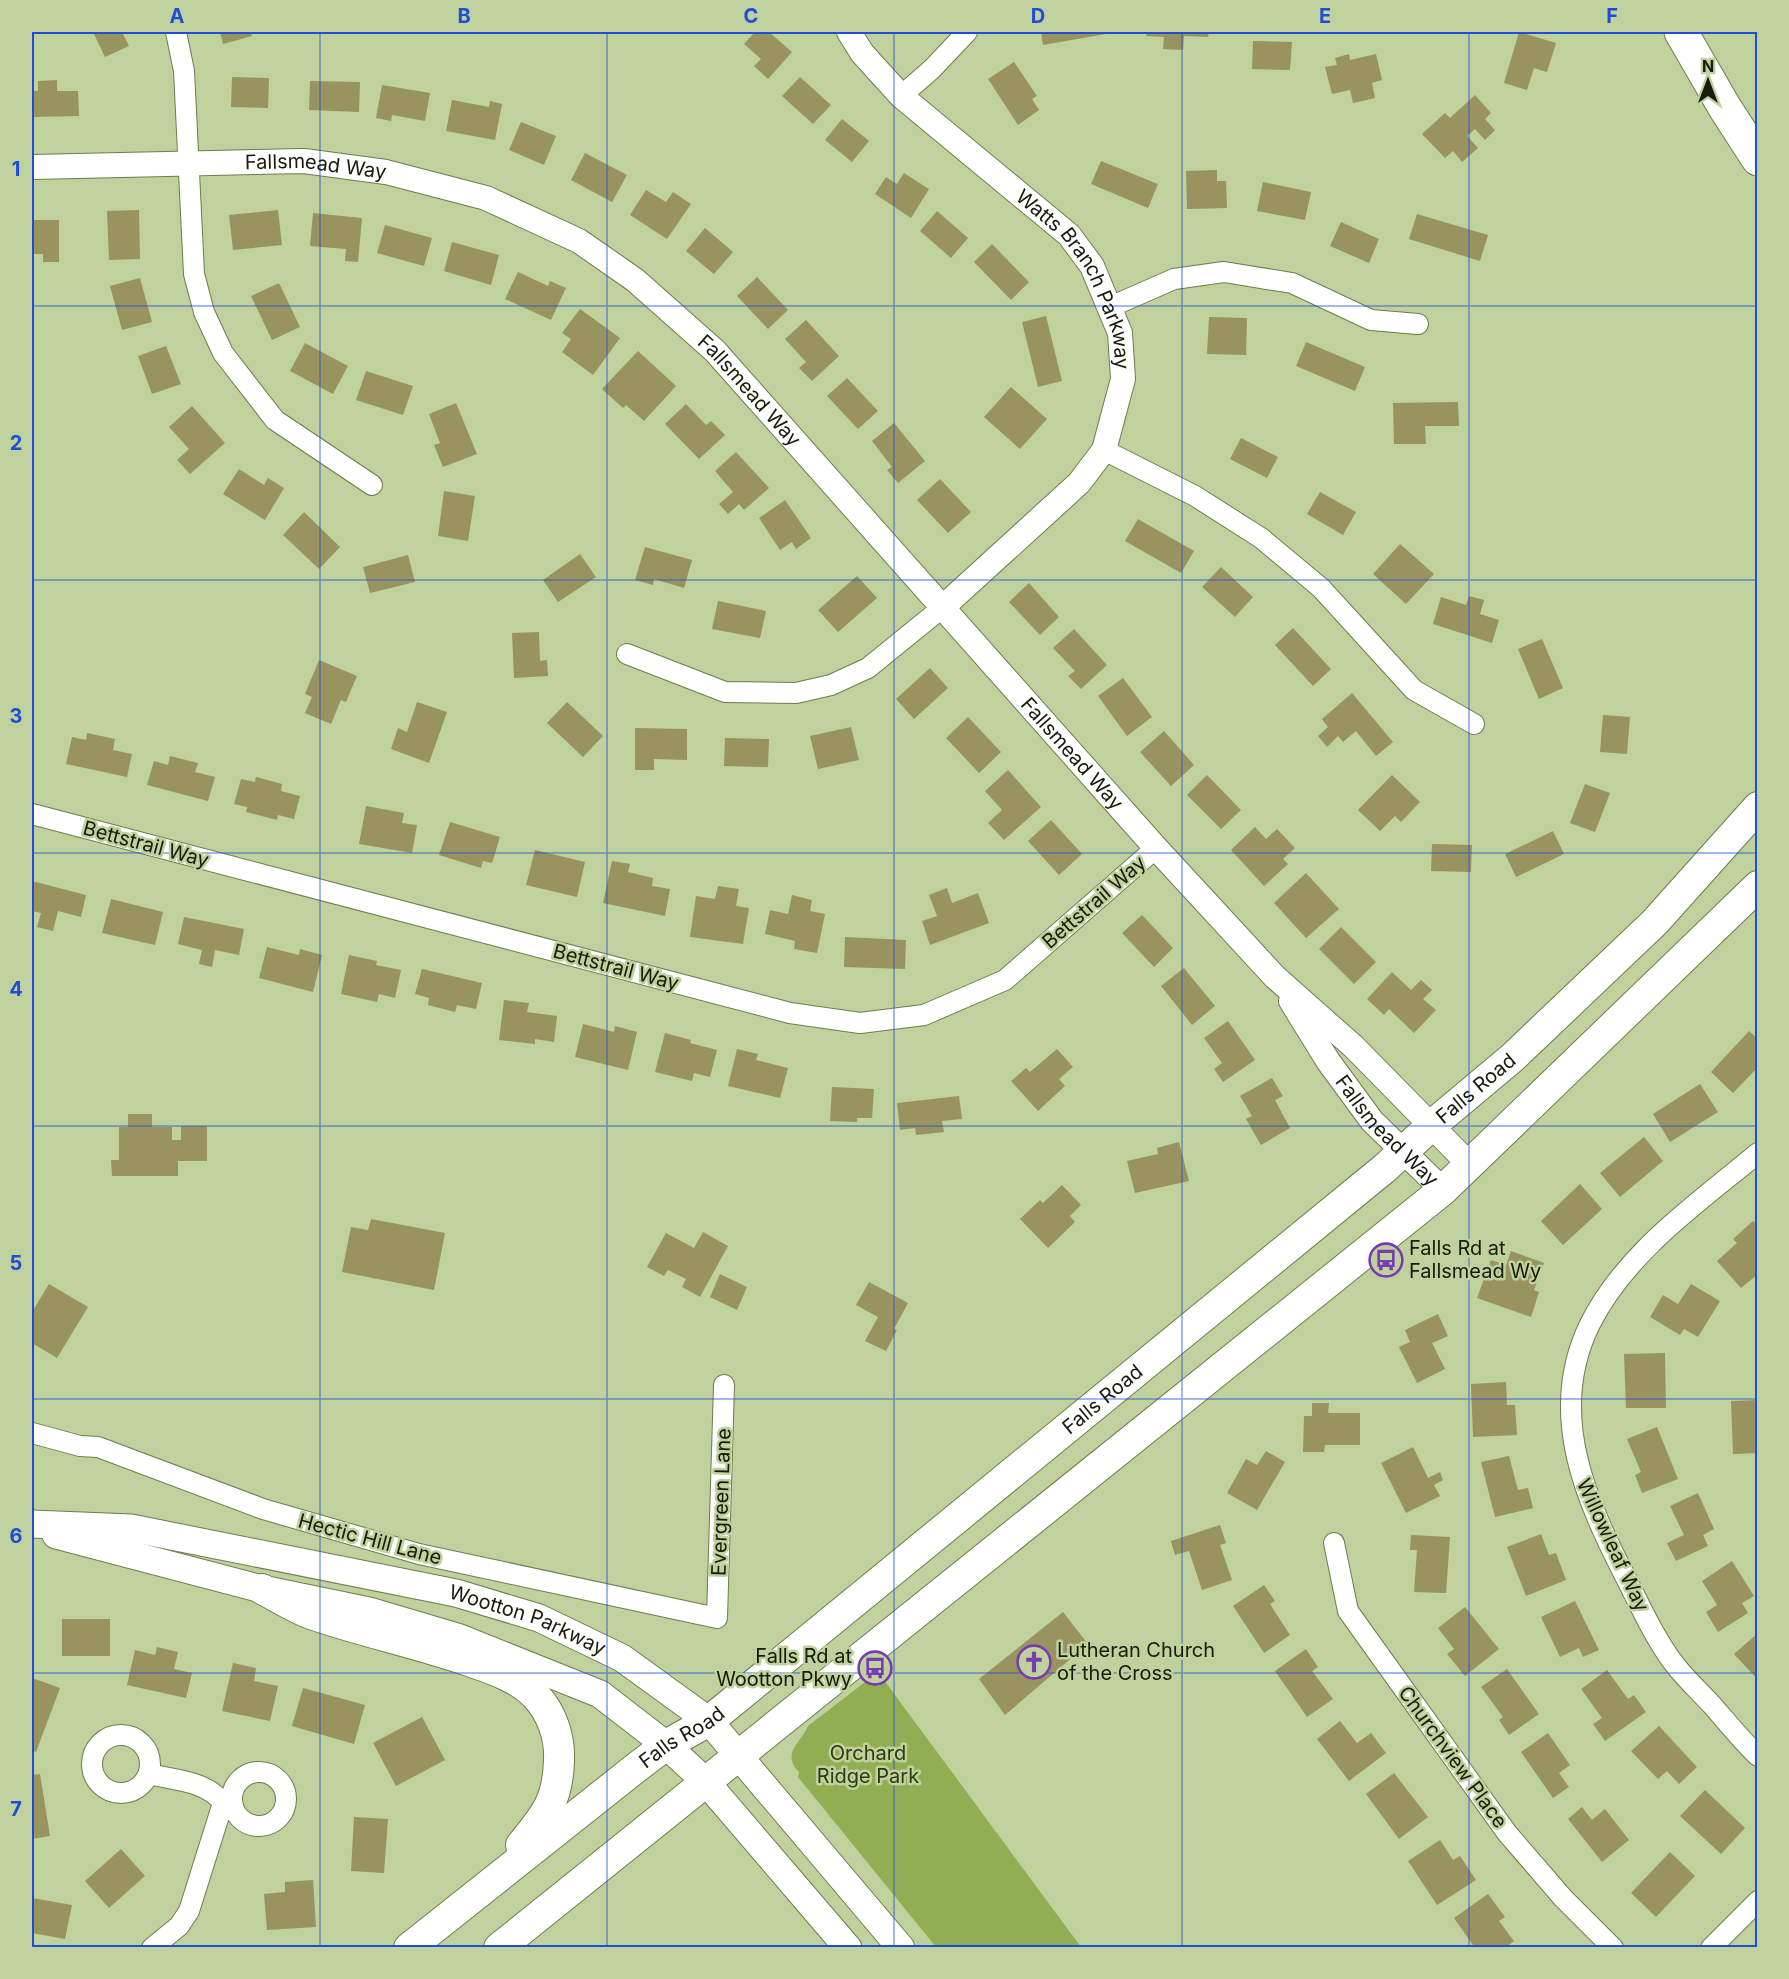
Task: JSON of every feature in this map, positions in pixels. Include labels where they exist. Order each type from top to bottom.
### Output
[{"type":"highway","points":[[1681,32],[1758,159]]},
{"type":"main road","name":"Falls Road","points":[[409,1947],[666,1745],[709,1721],[1403,1153],[1432,1125],[1512,1058],[1655,922],[1758,807]]},
{"type":"main road","points":[[499,1947],[1443,1190],[1758,886]]},
{"type":"main road","name":"Wootton Parkway","points":[[32,1524],[131,1528],[456,1593],[539,1618],[622,1658],[709,1721],[901,1947]]},
{"type":"main road","name":"Wootton Parkway","points":[[32,1529],[262,1589],[369,1611],[460,1638],[600,1694],[666,1745],[706,1782],[848,1947]]},
{"type":"main road","points":[[262,1589],[309,1614],[440,1651],[502,1674],[520,1682],[537,1696],[553,1724],[560,1750],[558,1781],[554,1798],[543,1819],[470,1900]]},
{"type":"street","points":[[176,32],[184,71],[194,274],[204,312],[223,353],[275,420],[372,485]]},
{"type":"street","name":"Watts Branch Parkway","points":[[849,32],[862,53],[901,96],[1069,235],[1092,266],[1120,333],[1123,379],[1104,450],[1079,483],[943,607]]},
{"type":"street","points":[[901,96],[932,69],[968,32]]},
{"type":"street","name":"Fallsmead Way","points":[[32,167],[304,161],[386,172],[486,198],[579,240],[635,280],[715,351],[1156,848],[1275,977],[1354,1047],[1469,1164]]},
{"type":"street","points":[[1110,307],[1174,279],[1224,273],[1292,283],[1371,320],[1418,324]]},
{"type":"street","points":[[1104,450],[1195,496],[1261,538],[1321,588],[1414,690],[1474,724]]},
{"type":"street","points":[[627,654],[726,692],[796,693],[831,685],[868,668],[943,607]]},
{"type":"street","name":"Bettstrail Way","points":[[32,814],[790,1013],[860,1023],[924,1015],[1005,980],[1156,848]]},
{"type":"street","name":"Fallsmead Way","points":[[1275,977],[1328,1061],[1379,1130],[1443,1190]]},
{"type":"street","name":"Willowleaf Way","points":[[1758,1153],[1656,1238],[1615,1284],[1590,1324],[1572,1377],[1572,1429],[1580,1473],[1609,1545],[1648,1620],[1675,1664],[1758,1756]]},
{"type":"street","name":"Evergreen Lane","points":[[717,1618],[724,1385]]},
{"type":"street","name":"Hectic Hill Lane","points":[[32,1432],[80,1446],[98,1447],[263,1509],[419,1554],[717,1618]]},
{"type":"street","name":"Churchview Place","points":[[1334,1543],[1348,1611],[1507,1833],[1563,1898],[1613,1947]]},
{"type":"street","points":[[148,1774],[206,1787],[228,1803],[189,1911],[179,1926],[152,1947]]},
{"type":"street","points":[[1711,1947],[1758,1901]]},
{"type":"green space","name":"Orchard Ridge Park","points":[[878,1672],[1081,1947],[936,1947],[798,1777],[799,1772],[794,1765],[792,1754],[808,1726]]},
{"type":"building","points":[[93,32],[122,32],[129,46],[105,57]]},
{"type":"building","points":[[220,32],[250,32],[252,36],[223,44]]},
{"type":"building","points":[[755,32],[769,32],[792,52],[768,79],[754,66],[761,59],[744,44]]},
{"type":"building","points":[[1041,32],[1105,32],[1106,34],[1043,45]]},
{"type":"building","points":[[1147,32],[1209,32],[1208,37],[1184,36],[1183,50],[1163,49],[1164,37],[1146,36]]},
{"type":"building","points":[[1519,32],[1556,43],[1547,72],[1534,68],[1527,90],[1504,83]]},
{"type":"building","points":[[1253,41],[1292,42],[1290,70],[1252,69]]},
{"type":"building","points":[[1349,54],[1350,60],[1376,54],[1382,80],[1372,83],[1375,98],[1353,103],[1350,90],[1332,94],[1325,67],[1337,65],[1335,58]]},
{"type":"building","points":[[1014,62],[1037,96],[1032,99],[1039,110],[1018,125],[988,79]]},
{"type":"building","points":[[232,77],[269,78],[268,108],[231,107]]},
{"type":"building","points":[[800,77],[831,105],[813,124],[782,96]]},
{"type":"building","points":[[57,80],[57,91],[78,91],[79,116],[32,117],[32,91],[38,91],[38,81]]},
{"type":"building","points":[[310,81],[360,82],[359,112],[309,110]]},
{"type":"building","points":[[382,85],[430,93],[425,121],[392,115],[391,121],[376,118]]},
{"type":"building","points":[[1475,95],[1491,113],[1485,119],[1495,130],[1485,140],[1475,129],[1467,136],[1478,148],[1462,162],[1453,151],[1445,158],[1422,134],[1445,113],[1450,118]]},
{"type":"building","points":[[452,100],[489,107],[490,101],[502,104],[495,140],[446,131]]},
{"type":"building","points":[[842,119],[869,141],[852,162],[825,140]]},
{"type":"building","points":[[521,122],[556,136],[544,165],[509,150]]},
{"type":"building","points":[[585,153],[627,175],[612,202],[571,180]]},
{"type":"building","points":[[1101,161],[1158,184],[1148,208],[1091,184]]},
{"type":"building","points":[[1217,170],[1217,181],[1226,181],[1227,208],[1187,209],[1186,171]]},
{"type":"building","points":[[904,173],[929,189],[911,218],[875,194],[886,177],[897,184]]},
{"type":"building","points":[[1263,182],[1311,192],[1305,220],[1257,211]]},
{"type":"building","points":[[646,190],[666,202],[673,192],[691,204],[667,239],[630,215]]},
{"type":"building","points":[[139,210],[140,259],[109,260],[107,211]]},
{"type":"building","points":[[278,210],[282,245],[233,250],[229,215]]},
{"type":"building","points":[[937,211],[968,238],[951,258],[920,231]]},
{"type":"building","points":[[313,213],[362,218],[358,262],[345,261],[346,249],[310,246]]},
{"type":"building","points":[[1417,214],[1488,235],[1480,261],[1409,239]]},
{"type":"building","points":[[32,220],[59,220],[59,262],[43,262],[43,254],[32,254]]},
{"type":"building","points":[[1341,222],[1379,239],[1369,263],[1330,246]]},
{"type":"building","points":[[385,225],[432,238],[424,266],[377,253]]},
{"type":"building","points":[[705,228],[733,252],[714,274],[686,251]]},
{"type":"building","points":[[452,242],[499,255],[491,285],[444,271]]},
{"type":"building","points":[[992,244],[1029,282],[1011,300],[974,262]]},
{"type":"building","points":[[518,272],[548,286],[550,281],[566,288],[551,320],[505,299]]},
{"type":"building","points":[[757,277],[788,310],[768,329],[737,296]]},
{"type":"building","points":[[140,278],[152,322],[122,330],[110,286]]},
{"type":"building","points":[[279,283],[300,327],[272,340],[251,296]]},
{"type":"building","points":[[580,309],[620,338],[593,375],[562,352],[571,339],[562,333]]},
{"type":"building","points":[[1046,316],[1062,381],[1038,387],[1022,322]]},
{"type":"building","points":[[1209,317],[1247,318],[1246,355],[1207,354]]},
{"type":"building","points":[[806,320],[839,356],[812,381],[799,368],[806,362],[785,339]]},
{"type":"building","points":[[1306,342],[1365,367],[1355,391],[1296,366]]},
{"type":"building","points":[[305,343],[348,366],[333,394],[290,371]]},
{"type":"building","points":[[166,346],[181,384],[152,394],[138,356]]},
{"type":"building","points":[[638,351],[676,386],[644,421],[626,405],[623,408],[602,389]]},
{"type":"building","points":[[366,371],[413,386],[403,415],[356,400]]},
{"type":"building","points":[[847,378],[878,411],[858,429],[827,396]]},
{"type":"building","points":[[1011,387],[1047,419],[1020,449],[984,417]]},
{"type":"building","points":[[1458,402],[1459,426],[1425,426],[1426,444],[1394,444],[1393,403]]},
{"type":"building","points":[[456,403],[477,454],[443,467],[434,445],[440,443],[429,414]]},
{"type":"building","points":[[686,404],[706,425],[711,421],[725,435],[699,459],[665,424]]},
{"type":"building","points":[[192,406],[225,443],[190,474],[177,460],[189,449],[169,427]]},
{"type":"building","points":[[894,423],[925,461],[898,483],[887,470],[892,467],[872,441]]},
{"type":"building","points":[[1241,438],[1278,457],[1267,478],[1230,459]]},
{"type":"building","points":[[736,452],[769,488],[744,510],[739,504],[728,514],[719,504],[733,492],[715,471]]},
{"type":"building","points":[[239,469],[264,485],[268,478],[284,488],[265,520],[223,494]]},
{"type":"building","points":[[940,479],[971,512],[948,533],[917,500]]},
{"type":"building","points":[[444,491],[475,496],[468,541],[438,536]]},
{"type":"building","points":[[1320,492],[1356,512],[1343,535],[1307,514]]},
{"type":"building","points":[[785,500],[811,538],[796,549],[792,542],[780,550],[759,518]]},
{"type":"building","points":[[304,512],[340,547],[319,569],[283,535]]},
{"type":"building","points":[[1138,519],[1194,551],[1181,573],[1125,541]]},
{"type":"building","points":[[1400,544],[1434,574],[1406,604],[1373,574]]},
{"type":"building","points":[[645,547],[692,560],[684,588],[654,579],[653,585],[635,580]]},
{"type":"building","points":[[580,554],[596,577],[558,602],[543,580]]},
{"type":"building","points":[[408,555],[415,582],[370,593],[363,567]]},
{"type":"building","points":[[1221,567],[1253,597],[1235,617],[1202,587]]},
{"type":"building","points":[[857,576],[877,598],[838,632],[818,610]]},
{"type":"building","points":[[1029,583],[1059,617],[1040,635],[1009,602]]},
{"type":"building","points":[[1469,596],[1484,600],[1480,614],[1499,620],[1492,643],[1433,624],[1441,597],[1466,605]]},
{"type":"building","points":[[718,601],[766,611],[760,638],[712,629]]},
{"type":"building","points":[[1293,628],[1331,669],[1313,686],[1275,645]]},
{"type":"building","points":[[1074,629],[1107,665],[1081,689],[1068,676],[1075,671],[1053,648]]},
{"type":"building","points":[[539,632],[540,661],[547,660],[548,676],[514,678],[512,633]]},
{"type":"building","points":[[1542,639],[1563,688],[1539,699],[1518,649]]},
{"type":"building","points":[[319,660],[357,676],[346,702],[341,700],[331,724],[305,713],[312,697],[305,694]]},
{"type":"building","points":[[930,668],[948,688],[914,719],[896,699]]},
{"type":"building","points":[[1123,678],[1152,717],[1127,736],[1098,696]]},
{"type":"building","points":[[1352,693],[1393,742],[1376,756],[1356,731],[1343,742],[1338,736],[1327,747],[1318,736],[1328,727],[1322,719]]},
{"type":"building","points":[[417,702],[447,712],[429,763],[391,749],[398,728],[407,732]]},
{"type":"building","points":[[567,702],[603,736],[583,757],[547,723]]},
{"type":"building","points":[[1603,715],[1630,717],[1627,754],[1600,752]]},
{"type":"building","points":[[968,717],[1001,752],[979,773],[946,738]]},
{"type":"building","points":[[851,727],[859,760],[818,769],[810,736]]},
{"type":"building","points":[[635,728],[687,729],[687,760],[654,759],[654,770],[635,770]]},
{"type":"building","points":[[1164,731],[1194,765],[1171,786],[1140,752]]},
{"type":"building","points":[[87,733],[115,739],[113,750],[132,754],[127,777],[66,764],[72,737],[86,740]]},
{"type":"building","points":[[725,738],[769,739],[768,767],[724,766]]},
{"type":"building","points":[[170,756],[198,763],[195,772],[215,777],[208,801],[147,785],[154,761],[168,765]]},
{"type":"building","points":[[1008,770],[1041,807],[1004,840],[988,823],[1002,810],[985,791]]},
{"type":"building","points":[[1207,775],[1241,810],[1221,829],[1187,795]]},
{"type":"building","points":[[1392,775],[1420,802],[1401,822],[1395,816],[1380,831],[1358,810]]},
{"type":"building","points":[[256,777],[282,784],[281,791],[300,796],[294,819],[278,815],[277,820],[246,812],[247,807],[234,804],[241,779],[255,782]]},
{"type":"building","points":[[1585,784],[1610,793],[1595,832],[1570,823]]},
{"type":"building","points":[[366,806],[404,813],[402,823],[417,825],[412,853],[359,844]]},
{"type":"building","points":[[1051,820],[1082,854],[1059,875],[1028,841]]},
{"type":"building","points":[[450,822],[500,837],[492,863],[483,861],[481,868],[439,855]]},
{"type":"building","points":[[1255,827],[1266,839],[1277,829],[1295,848],[1283,859],[1288,864],[1264,886],[1231,850]]},
{"type":"building","points":[[1553,831],[1564,854],[1516,877],[1505,854]]},
{"type":"building","points":[[1432,844],[1472,845],[1471,872],[1431,871]]},
{"type":"building","points":[[535,850],[585,862],[577,897],[526,885]]},
{"type":"building","points":[[612,861],[630,864],[628,872],[653,878],[652,886],[670,889],[665,916],[603,903]]},
{"type":"building","points":[[1306,873],[1339,909],[1306,938],[1274,903]]},
{"type":"building","points":[[32,881],[86,895],[81,917],[58,911],[53,931],[37,927],[41,913],[32,911]]},
{"type":"building","points":[[718,886],[739,889],[736,906],[749,908],[743,944],[690,937],[696,896],[715,899]]},
{"type":"building","points":[[947,888],[952,903],[978,893],[989,923],[930,945],[922,921],[937,916],[929,895]]},
{"type":"building","points":[[792,895],[812,900],[810,911],[825,914],[817,953],[794,949],[795,941],[765,934],[770,910],[788,914]]},
{"type":"building","points":[[111,899],[163,912],[155,945],[102,933]]},
{"type":"building","points":[[1142,915],[1173,948],[1154,967],[1122,933]]},
{"type":"building","points":[[184,917],[244,929],[239,955],[215,950],[212,967],[199,964],[202,950],[178,944]]},
{"type":"building","points":[[1341,927],[1376,962],[1354,984],[1319,949]]},
{"type":"building","points":[[845,937],[906,940],[905,969],[844,967]]},
{"type":"building","points":[[267,947],[299,955],[300,949],[322,955],[313,992],[259,978]]},
{"type":"building","points":[[349,955],[377,961],[376,965],[401,970],[395,998],[379,994],[377,1002],[341,994]]},
{"type":"building","points":[[1184,968],[1215,1006],[1192,1025],[1161,986]]},
{"type":"building","points":[[422,969],[482,983],[476,1009],[457,1005],[455,1012],[428,1005],[429,998],[415,994]]},
{"type":"building","points":[[1392,972],[1411,990],[1421,980],[1432,990],[1423,999],[1436,1010],[1414,1033],[1389,1009],[1384,1015],[1367,999]]},
{"type":"building","points":[[504,1000],[529,1003],[527,1012],[557,1016],[554,1042],[535,1039],[535,1044],[499,1040]]},
{"type":"building","points":[[1228,1021],[1255,1060],[1223,1082],[1214,1069],[1222,1063],[1204,1038]]},
{"type":"building","points":[[583,1024],[614,1032],[615,1026],[637,1032],[628,1070],[575,1057]]},
{"type":"building","points":[[1749,1031],[1758,1039],[1758,1067],[1733,1093],[1711,1072]]},
{"type":"building","points":[[665,1033],[717,1050],[710,1077],[694,1073],[692,1081],[655,1072]]},
{"type":"building","points":[[737,1049],[758,1054],[756,1060],[788,1068],[780,1098],[728,1086]]},
{"type":"building","points":[[1057,1049],[1073,1067],[1059,1079],[1065,1086],[1038,1111],[1011,1081],[1026,1068],[1030,1072]]},
{"type":"building","points":[[1272,1078],[1283,1096],[1275,1100],[1290,1128],[1261,1145],[1246,1119],[1252,1116],[1240,1096]]},
{"type":"building","points":[[1700,1084],[1718,1112],[1670,1142],[1653,1114]]},
{"type":"building","points":[[832,1087],[874,1089],[872,1118],[857,1118],[857,1122],[830,1121]]},
{"type":"building","points":[[959,1096],[962,1119],[942,1121],[944,1132],[916,1135],[915,1128],[900,1130],[897,1103]]},
{"type":"building","points":[[128,1114],[152,1114],[152,1127],[172,1127],[172,1140],[181,1140],[181,1126],[207,1126],[207,1161],[178,1161],[178,1176],[112,1176],[111,1160],[119,1160],[119,1127],[128,1127]]},
{"type":"building","points":[[1644,1137],[1663,1161],[1620,1197],[1600,1173]]},
{"type":"building","points":[[1179,1142],[1189,1181],[1135,1193],[1127,1161],[1158,1154],[1157,1148]]},
{"type":"building","points":[[1580,1184],[1602,1209],[1563,1245],[1541,1221]]},
{"type":"building","points":[[1062,1185],[1081,1205],[1070,1216],[1075,1222],[1048,1248],[1020,1219],[1040,1200],[1043,1203]]},
{"type":"building","points":[[371,1219],[445,1233],[434,1290],[342,1272],[351,1227],[368,1230]]},
{"type":"building","points":[[1753,1221],[1758,1225],[1758,1274],[1741,1288],[1717,1261],[1737,1243],[1733,1239]]},
{"type":"building","points":[[703,1232],[728,1246],[700,1297],[682,1287],[686,1279],[668,1270],[664,1276],[647,1267],[666,1233],[694,1248]]},
{"type":"building","points":[[1511,1251],[1544,1263],[1534,1290],[1539,1292],[1531,1317],[1477,1298],[1491,1260],[1506,1265]]},
{"type":"building","points":[[720,1274],[747,1287],[737,1310],[710,1297]]},
{"type":"building","points":[[869,1282],[908,1303],[894,1329],[897,1330],[886,1351],[865,1341],[878,1317],[856,1305]]},
{"type":"building","points":[[49,1284],[88,1307],[57,1358],[32,1343],[32,1312]]},
{"type":"building","points":[[1691,1284],[1720,1301],[1698,1337],[1684,1329],[1680,1335],[1650,1317],[1663,1295],[1678,1304]]},
{"type":"building","points":[[1438,1314],[1448,1336],[1432,1343],[1445,1369],[1417,1383],[1399,1347],[1410,1342],[1405,1330]]},
{"type":"building","points":[[1665,1353],[1666,1408],[1626,1408],[1624,1354]]},
{"type":"building","points":[[1506,1382],[1507,1405],[1515,1405],[1517,1435],[1473,1437],[1471,1384]]},
{"type":"building","points":[[1758,1400],[1758,1453],[1733,1454],[1731,1401]]},
{"type":"building","points":[[1312,1403],[1329,1403],[1328,1413],[1360,1413],[1360,1445],[1325,1445],[1324,1452],[1303,1452],[1304,1416],[1312,1416]]},
{"type":"building","points":[[1657,1427],[1678,1479],[1642,1493],[1635,1475],[1641,1472],[1627,1439]]},
{"type":"building","points":[[1413,1447],[1428,1478],[1440,1472],[1443,1480],[1434,1485],[1440,1496],[1406,1513],[1381,1463]]},
{"type":"building","points":[[1266,1451],[1285,1462],[1257,1510],[1227,1493],[1246,1459],[1257,1465]]},
{"type":"building","points":[[1509,1456],[1518,1490],[1528,1488],[1533,1508],[1495,1517],[1481,1462]]},
{"type":"building","points":[[1698,1493],[1714,1529],[1703,1535],[1708,1546],[1676,1561],[1667,1543],[1684,1535],[1670,1506]]},
{"type":"building","points":[[1220,1525],[1226,1543],[1220,1545],[1232,1580],[1202,1590],[1189,1551],[1175,1555],[1171,1541]]},
{"type":"building","points":[[1541,1534],[1549,1555],[1556,1553],[1566,1580],[1526,1596],[1507,1547]]},
{"type":"building","points":[[1411,1535],[1450,1537],[1446,1593],[1414,1592],[1417,1550],[1410,1550]]},
{"type":"building","points":[[1732,1561],[1754,1596],[1742,1603],[1748,1613],[1718,1632],[1706,1612],[1717,1605],[1702,1581]]},
{"type":"building","points":[[1264,1585],[1275,1601],[1270,1604],[1290,1635],[1264,1653],[1233,1606]]},
{"type":"building","points":[[1575,1601],[1599,1650],[1583,1657],[1579,1648],[1560,1657],[1541,1617]]},
{"type":"building","points":[[1465,1607],[1499,1649],[1465,1676],[1447,1654],[1454,1649],[1438,1628]]},
{"type":"building","name":"Lutheran Church of the Cross","points":[[1063,1612],[1088,1644],[1005,1715],[979,1679]]},
{"type":"building","points":[[62,1619],[110,1619],[110,1656],[62,1656]]},
{"type":"building","points":[[1758,1633],[1758,1680],[1734,1654]]},
{"type":"building","points":[[157,1647],[178,1652],[174,1669],[192,1673],[186,1698],[127,1685],[135,1650],[155,1655]]},
{"type":"building","points":[[1306,1649],[1318,1667],[1312,1671],[1333,1699],[1307,1717],[1275,1671]]},
{"type":"building","points":[[233,1663],[256,1668],[254,1681],[278,1686],[270,1721],[222,1711]]},
{"type":"building","points":[[1507,1669],[1539,1714],[1509,1735],[1499,1720],[1503,1717],[1481,1687]]},
{"type":"building","points":[[1607,1670],[1628,1699],[1634,1695],[1646,1712],[1605,1741],[1593,1724],[1602,1718],[1581,1689]]},
{"type":"building","points":[[32,1678],[60,1688],[36,1752],[32,1750]]},
{"type":"building","points":[[303,1688],[365,1705],[354,1744],[292,1726]]},
{"type":"building","points":[[422,1717],[445,1760],[396,1786],[373,1743]]},
{"type":"building","points":[[1340,1721],[1357,1743],[1371,1733],[1386,1753],[1349,1781],[1317,1739]]},
{"type":"building","points":[[1659,1726],[1697,1767],[1679,1784],[1667,1771],[1658,1779],[1631,1751]]},
{"type":"building","points":[[1548,1733],[1570,1765],[1559,1773],[1569,1787],[1553,1798],[1521,1752]]},
{"type":"building","points":[[1394,1773],[1428,1817],[1399,1839],[1366,1794]]},
{"type":"building","points":[[40,1774],[50,1836],[32,1839],[32,1775]]},
{"type":"building","points":[[1705,1790],[1745,1828],[1721,1854],[1680,1816]]},
{"type":"building","points":[[1582,1807],[1592,1820],[1605,1809],[1629,1840],[1602,1862],[1568,1819]]},
{"type":"building","points":[[354,1817],[388,1819],[384,1873],[351,1871]]},
{"type":"building","points":[[1440,1840],[1453,1860],[1460,1856],[1476,1880],[1437,1905],[1408,1861]]},
{"type":"building","points":[[121,1849],[145,1876],[109,1908],[85,1881]]},
{"type":"building","points":[[1670,1852],[1695,1876],[1656,1917],[1631,1893]]},
{"type":"building","points":[[313,1880],[316,1927],[267,1930],[264,1894],[285,1892],[285,1882]]},
{"type":"building","points":[[1488,1894],[1505,1917],[1499,1921],[1514,1941],[1505,1948],[1475,1948],[1454,1918]]},
{"type":"building","points":[[32,1898],[72,1905],[65,1939],[32,1933]]},
{"type":"place","name":"Falls Rd at Fallsmead Wy","points":[[1386,1260]]},
{"type":"place","name":"Lutheran Church of the Cross","points":[[1034,1662]]},
{"type":"place","name":"Falls Rd at Wootton Pkwy","points":[[875,1668]]}]
